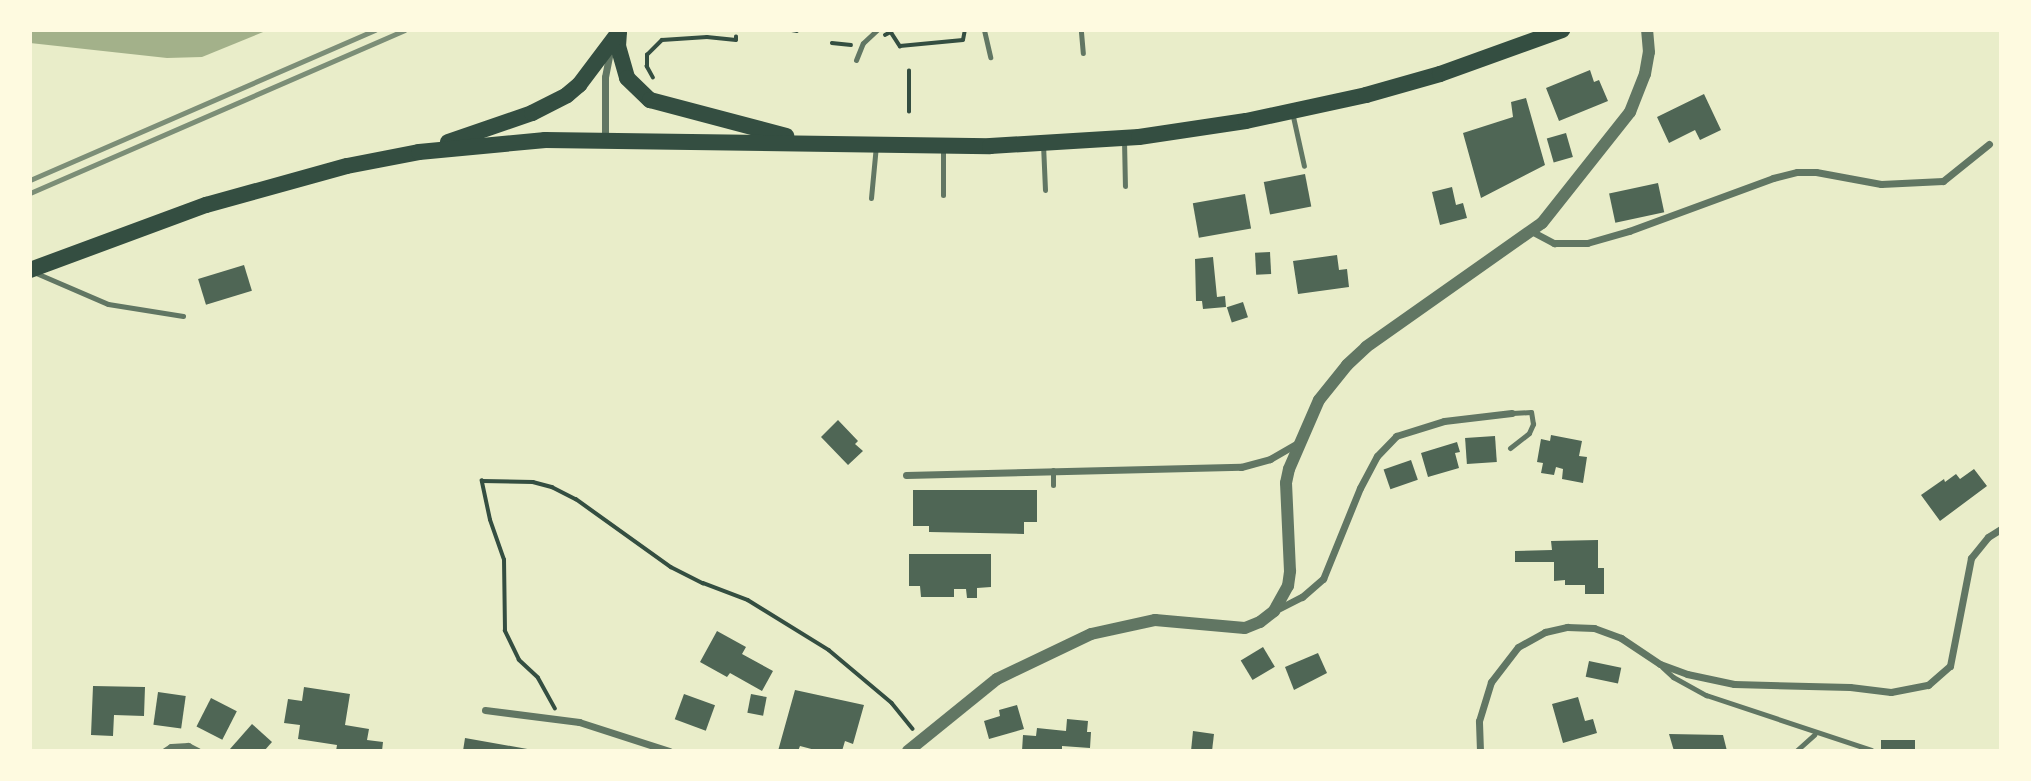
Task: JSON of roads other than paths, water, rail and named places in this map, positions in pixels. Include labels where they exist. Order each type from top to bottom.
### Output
[{"type":"main road","points":[[30,270],[206,205],[347,166],[419,152],[545,140],[943,146],[1043,145],[1124,138],[1292,112],[1402,85],[1562,30]]},
{"type":"main road","points":[[620,31],[618,46],[627,78],[650,100],[816,144]]},
{"type":"main road","points":[[419,152],[532,113],[567,95],[579,85],[620,31]]},
{"type":"street","points":[[1274,611],[1288,586],[1291,555],[1286,483],[1299,443],[1319,400],[1356,355],[1533,232],[1630,111],[1645,74],[1649,52],[1647,30]]},
{"type":"street","points":[[605,139],[607,59],[620,31]]},
{"type":"street","points":[[1533,232],[1554,243],[1587,243],[1797,172],[1816,172],[1881,184],[1942,181],[1989,144]]},
{"type":"street","points":[[908,751],[997,679],[1091,634],[1155,620],[1245,628],[1261,622],[1274,611],[1302,597],[1323,579],[1360,488],[1377,456],[1396,436],[1444,421],[1511,413]]},
{"type":"street","points":[[906,475],[1241,467],[1270,459],[1299,443]]},
{"type":"street","points":[[1480,751],[1479,721],[1491,682],[1518,647],[1545,632],[1567,627],[1594,628],[1621,638],[1660,664],[1687,674],[1734,684],[1850,687],[1891,692],[1928,685],[1950,666],[1971,558],[1988,537],[2001,529]]},
{"type":"street","points":[[485,710],[562,719],[624,734],[669,751]]},
{"type":"street","points":[[165,751],[171,747],[188,746],[198,751]]},
{"type":"lane","points":[[856,60],[863,43],[877,30]]},
{"type":"lane","points":[[984,30],[990,57]]},
{"type":"lane","points":[[1080,32],[1083,53]]},
{"type":"lane","points":[[1292,112],[1304,166]]},
{"type":"lane","points":[[1124,138],[1125,186]]},
{"type":"lane","points":[[871,198],[876,145]]},
{"type":"lane","points":[[1043,145],[1045,190]]},
{"type":"lane","points":[[943,146],[943,195]]},
{"type":"lane","points":[[30,270],[108,304],[183,316]]},
{"type":"lane","points":[[1510,448],[1529,433],[1533,424],[1531,412],[1511,413]]},
{"type":"lane","points":[[1053,470],[1053,485]]},
{"type":"lane","points":[[1660,664],[1673,677],[1706,695],[1815,734],[1871,750]]},
{"type":"lane","points":[[1796,751],[1815,734]]},
{"type":"railway","points":[[30,180],[375,30]]},
{"type":"railway","points":[[30,193],[404,30]]}]
